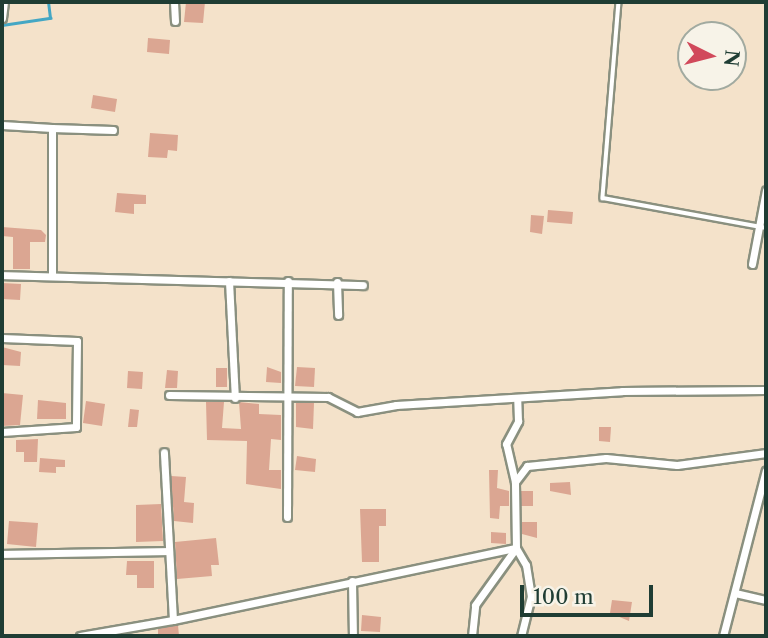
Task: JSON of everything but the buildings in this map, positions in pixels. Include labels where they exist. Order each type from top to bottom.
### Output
[{"type":"street","points":[[2,18],[4,2]]},
{"type":"street","points":[[174,2],[175,21]]},
{"type":"street","points":[[2,125],[113,130]]},
{"type":"street","points":[[52,128],[52,275]]},
{"type":"street","points":[[752,264],[763,227],[766,190]]},
{"type":"street","points":[[2,275],[337,282],[363,285]]},
{"type":"street","points":[[229,281],[235,398]]},
{"type":"street","points":[[286,517],[288,281]]},
{"type":"street","points":[[337,282],[338,315]]},
{"type":"street","points":[[2,338],[77,341],[77,353],[76,427],[2,432]]},
{"type":"street","points":[[169,395],[336,399],[344,408],[357,412],[517,398],[715,388],[766,390]]},
{"type":"street","points":[[517,398],[518,421],[506,444],[515,482],[516,548],[526,565],[531,596],[521,636]]},
{"type":"street","points":[[164,452],[173,620]]},
{"type":"street","points":[[515,482],[527,466],[606,458],[677,465],[766,453]]},
{"type":"street","points":[[723,636],[766,470]]},
{"type":"street","points":[[80,636],[173,620],[516,548]]},
{"type":"street","points":[[472,636],[475,605],[516,548]]},
{"type":"street","points":[[2,554],[168,551]]},
{"type":"street","points":[[352,581],[353,636]]},
{"type":"street","points":[[735,593],[766,600]]},
{"type":"lane","points":[[619,2],[603,198],[763,227]]},
{"type":"waterway","points":[[2,25],[50,18],[48,2]]}]
